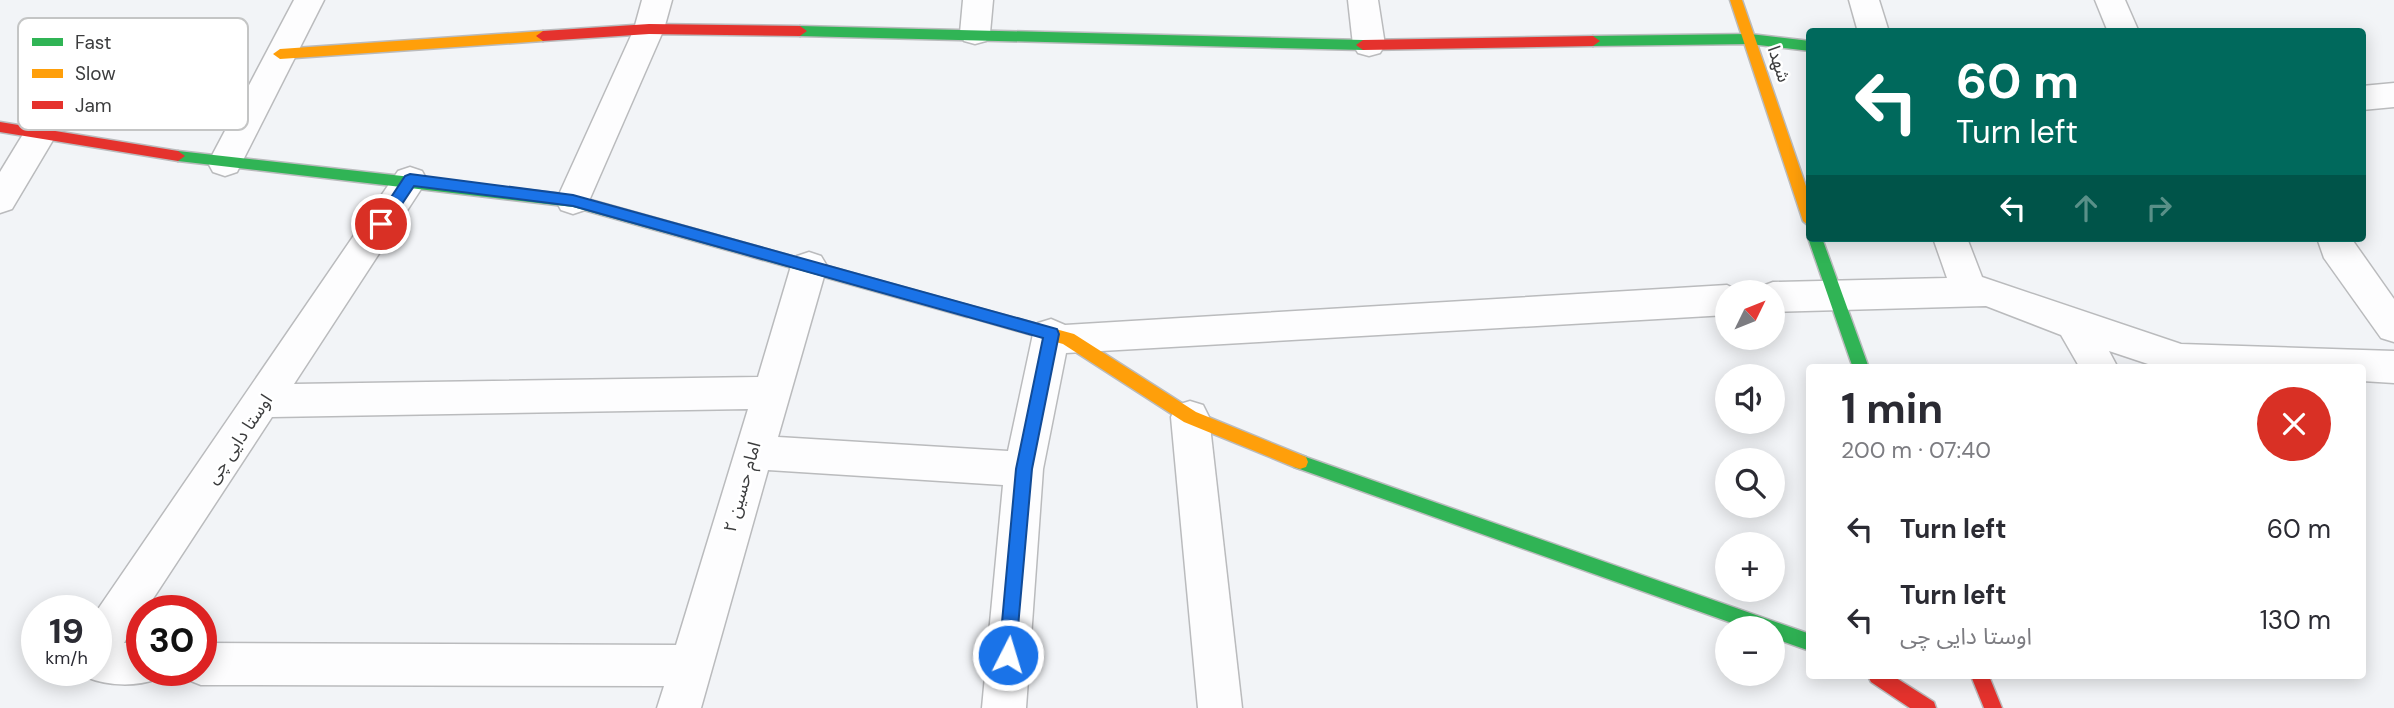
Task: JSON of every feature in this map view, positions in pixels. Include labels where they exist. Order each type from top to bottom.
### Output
[{"type":"street","points":[[248,117],[309,0]]},
{"type":"street","points":[[975,33],[978,0]]},
{"type":"street","points":[[1363,0],[1369,45]]},
{"type":"street","name":"شهدا","points":[[1736,0],[1806,209]]},
{"type":"street","points":[[1864,0],[1873,28]]},
{"type":"street","points":[[2110,0],[2122,28]]},
{"type":"street","points":[[280,54],[653,14],[975,33],[1369,45],[1750,38],[1806,45]]},
{"type":"street","points":[[573,201],[653,14]]},
{"type":"street","points":[[2366,98],[2394,95]]},
{"type":"street","points":[[0,127],[225,163],[410,180],[573,201],[1060,336],[1190,417],[1281,455],[1734,616]]},
{"type":"street","points":[[225,163],[242,130]]},
{"type":"street","points":[[0,200],[40,135]]},
{"type":"street","name":"اوستا دایی چی","points":[[132,595],[410,180]]},
{"type":"street","points":[[1816,242],[1860,364]]},
{"type":"street","points":[[1952,242],[1970,291]]},
{"type":"street","points":[[2335,242],[2336,248],[2394,327]]},
{"type":"street","name":"امام حسین ۲","points":[[679,708],[689,666],[809,266]]},
{"type":"street","points":[[1785,296],[1988,291],[2074,324],[2181,359],[2314,364]]},
{"type":"street","points":[[1060,336],[1715,301]]},
{"type":"street","points":[[2074,324],[2098,364]]},
{"type":"street","points":[[1004,708],[1024,469],[1060,336]]},
{"type":"street","points":[[2366,366],[2394,367]]},
{"type":"street","points":[[264,401],[770,393]]},
{"type":"street","points":[[1190,417],[1220,708]]},
{"type":"street","points":[[753,452],[1024,469]]},
{"type":"street","name":"اوستا دایی چی","points":[[126,604],[99,644],[97,656],[101,663],[126,664]]},
{"type":"street","points":[[1785,634],[1806,642]]},
{"type":"street","points":[[217,664],[689,666]]},
{"type":"street","points":[[1882,679],[1927,708]]},
{"type":"street","points":[[1981,679],[1993,708]]},
{"type":"traffic: fast","points":[[800,31],[1363,45]]},
{"type":"traffic: fast","points":[[1593,41],[1750,39],[1806,46]]},
{"type":"traffic: fast","points":[[178,156],[573,201],[967,311]]},
{"type":"traffic: fast","points":[[1816,242],[1860,364]]},
{"type":"traffic: fast","points":[[1300,462],[1735,616]]},
{"type":"traffic: fast","points":[[1785,634],[1806,642]]},
{"type":"traffic: slow","points":[[1736,0],[1806,209]]},
{"type":"traffic: slow","points":[[280,54],[543,36]]},
{"type":"traffic: slow","points":[[967,311],[1068,339],[1190,417],[1300,462]]},
{"type":"traffic: jam","points":[[543,36],[649,29],[800,31]]},
{"type":"traffic: jam","points":[[1363,45],[1593,41]]},
{"type":"traffic: jam","points":[[0,127],[18,130]]},
{"type":"traffic: jam","points":[[18,130],[178,156]]},
{"type":"traffic: jam","points":[[1882,679],[1927,708]]},
{"type":"traffic: jam","points":[[1981,679],[1993,708]]},
{"type":"route","points":[[381,224],[410,180],[573,201],[1051,334],[1024,469],[1008,655]]}]
